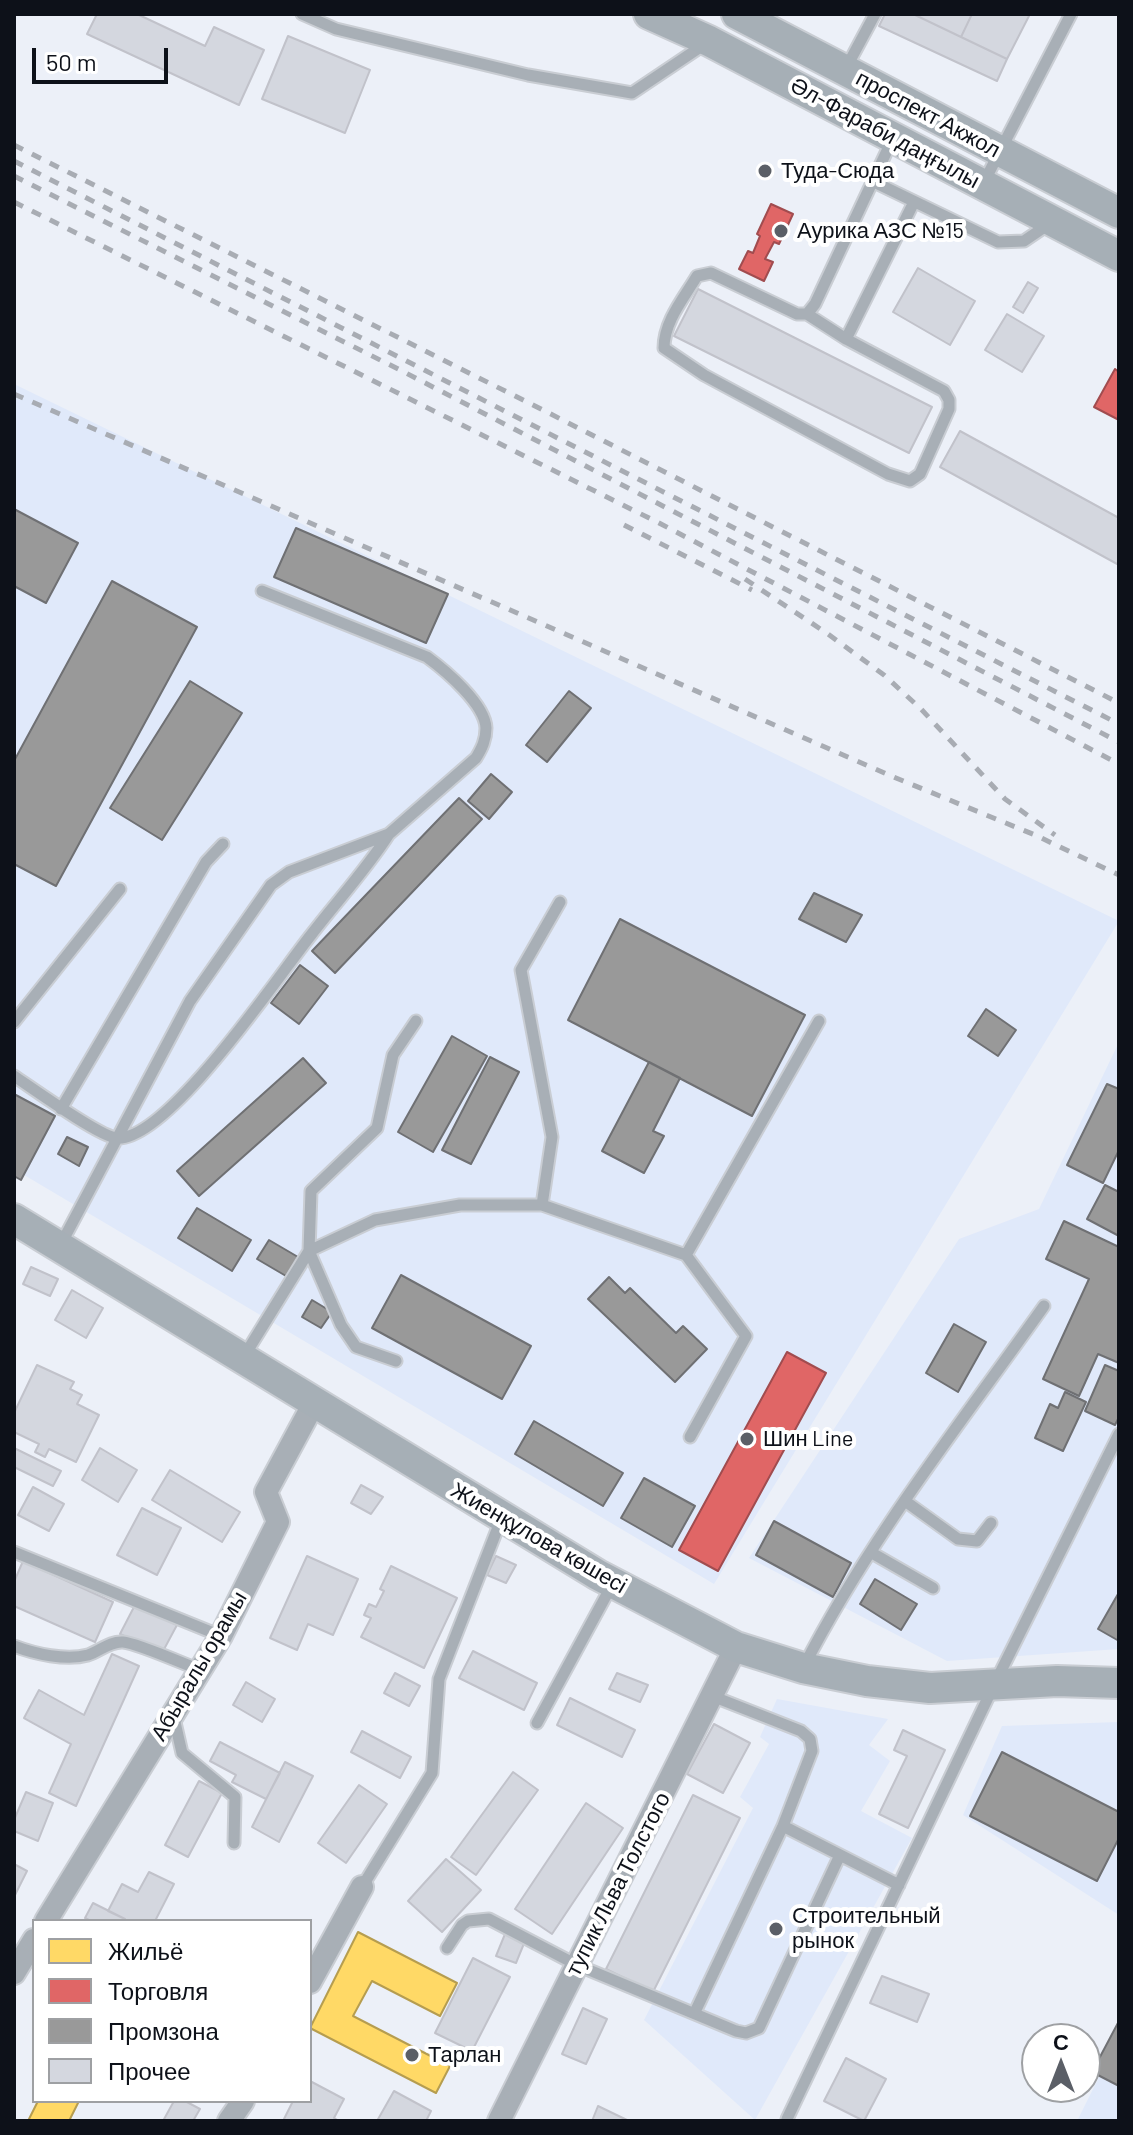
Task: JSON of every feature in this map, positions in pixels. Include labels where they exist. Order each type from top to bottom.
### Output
[{"type":"street","name":"Әл-Фараби даңғылы","points":[[649,14],[709,41],[1119,256]]},
{"type":"street","name":"проспект Акжол","points":[[737,14],[1119,213]]},
{"type":"street","name":"Жиенқұлова көшесі","points":[[14,1219],[613,1583],[736,1647],[803,1668],[867,1681],[930,1688],[995,1683],[1119,1683]]},
{"type":"street","name":"Абыралы орамы","points":[[47,1919],[221,1636],[278,1522],[266,1492],[314,1403]]},
{"type":"street","name":"тупик Льва Толстого","points":[[499,2121],[736,1647]]},
{"type":"street","points":[[312,1978],[362,1887]]},
{"type":"street","points":[[14,1973],[32,1943]]},
{"type":"street","points":[[229,2121],[242,2103]]},
{"type":"lane","points":[[302,14],[351,32],[528,75],[632,93],[709,41]]},
{"type":"lane","points":[[845,70],[875,14]]},
{"type":"lane","points":[[983,185],[1071,14]]},
{"type":"lane","points":[[807,314],[815,304],[894,138]]},
{"type":"lane","points":[[872,181],[998,242],[1024,241],[1053,222]]},
{"type":"lane","points":[[846,339],[914,202]]},
{"type":"lane","points":[[711,273],[797,314],[807,314],[846,339],[944,391],[949,400],[949,409],[920,474],[910,481],[888,474],[704,375],[664,348],[664,335],[669,323],[697,276],[711,273]]},
{"type":"lane","points":[[14,1076],[61,1109],[115,1139],[130,1137],[148,1127],[229,1044],[373,859],[389,834],[476,758],[485,743],[486,726],[482,714],[449,672],[427,657],[262,591]]},
{"type":"lane","points":[[59,1247],[190,1001],[271,885],[289,872],[389,834]]},
{"type":"lane","points":[[61,1109],[206,862],[223,844]]},
{"type":"lane","points":[[14,1022],[120,889]]},
{"type":"lane","points":[[542,1205],[552,1137],[521,970],[560,902]]},
{"type":"lane","points":[[396,1361],[356,1347],[341,1325],[309,1251],[311,1191],[377,1128],[393,1055],[416,1021]]},
{"type":"lane","points":[[686,1255],[819,1021]]},
{"type":"lane","points":[[243,1359],[309,1251],[375,1220],[460,1205],[542,1205],[686,1255],[746,1336],[690,1437]]},
{"type":"lane","points":[[803,1668],[831,1613],[905,1501],[1044,1306]]},
{"type":"lane","points":[[787,2119],[995,1683],[1119,1434]]},
{"type":"lane","points":[[905,1501],[958,1539],[977,1541],[991,1523]]},
{"type":"lane","points":[[362,1887],[432,1773],[439,1679],[502,1517]]},
{"type":"lane","points":[[14,1552],[221,1636]]},
{"type":"lane","points":[[872,1553],[933,1588]]},
{"type":"lane","points":[[537,1723],[613,1583]]},
{"type":"lane","points":[[14,1646],[30,1652],[65,1657],[85,1656],[121,1642],[200,1670]]},
{"type":"lane","points":[[695,2012],[783,1826],[812,1751],[810,1739],[801,1731],[712,1696]]},
{"type":"lane","points":[[172,1714],[182,1753],[235,1797],[234,1843]]},
{"type":"lane","points":[[783,1826],[899,1885]]},
{"type":"lane","points":[[447,1948],[462,1925],[468,1921],[489,1919],[577,1965],[746,2033],[759,2028],[840,1855]]},
{"type":"shaded area","points":[[14,384],[1119,921],[714,1584],[14,1169]]},
{"type":"shaded area","points":[[1119,1042],[1119,1649],[947,1661],[749,1558],[959,1239],[1039,1209]]},
{"type":"shaded area","name":"Строительный рынок","points":[[777,1699],[888,1719],[869,1745],[890,1761],[861,1811],[912,1838],[755,2120],[644,2020],[753,1808],[740,1797],[769,1744],[760,1737]]},
{"type":"shaded area","points":[[1119,1722],[1119,1915],[963,1815],[1002,1726]]},
{"type":"shaded area","points":[[1119,2037],[1119,2121],[1077,2121],[1086,2103],[1101,2103],[1101,2073]]},
{"type":"building: Жильё","points":[[358,1932],[457,1983],[440,2016],[372,1981],[353,2016],[450,2066],[436,2093],[312,2029]]},
{"type":"building: Жильё","points":[[37,2103],[78,2103],[69,2121],[28,2121]]},
{"type":"building: Торговля","points":[[771,204],[793,214],[779,244],[774,242],[765,259],[773,262],[764,281],[739,269],[748,251],[753,253],[760,236],[757,234]]},
{"type":"building: Торговля","points":[[1115,369],[1119,372],[1119,420],[1094,407]]},
{"type":"building: Торговля","points":[[787,1352],[826,1373],[718,1571],[679,1550]]},
{"type":"building: Промзона","points":[[14,509],[78,543],[46,603],[14,586]]},
{"type":"building: Промзона","points":[[296,528],[448,594],[426,643],[274,577]]},
{"type":"building: Промзона","points":[[112,581],[197,627],[56,886],[14,864],[14,761]]},
{"type":"building: Промзона","points":[[190,681],[242,713],[162,840],[110,808]]},
{"type":"building: Промзона","points":[[569,691],[591,708],[547,762],[526,745]]},
{"type":"building: Промзона","points":[[491,774],[512,792],[489,819],[468,801]]},
{"type":"building: Промзона","points":[[459,798],[482,819],[335,973],[312,951]]},
{"type":"building: Промзона","points":[[814,893],[862,915],[846,942],[799,919]]},
{"type":"building: Промзона","points":[[620,919],[805,1015],[752,1116],[568,1020]]},
{"type":"building: Промзона","points":[[300,965],[328,986],[299,1024],[271,1003]]},
{"type":"building: Промзона","points":[[986,1009],[1016,1030],[998,1056],[968,1036]]},
{"type":"building: Промзона","points":[[452,1036],[487,1056],[433,1152],[398,1132]]},
{"type":"building: Промзона","points":[[490,1057],[519,1072],[471,1164],[442,1150]]},
{"type":"building: Промзона","points":[[303,1058],[326,1083],[199,1196],[177,1171]]},
{"type":"building: Промзона","points":[[649,1062],[680,1078],[653,1131],[664,1136],[644,1173],[602,1151]]},
{"type":"building: Промзона","points":[[1107,1084],[1119,1089],[1119,1150],[1103,1183],[1067,1165]]},
{"type":"building: Промзона","points":[[14,1094],[55,1116],[21,1180],[14,1176]]},
{"type":"building: Промзона","points":[[67,1137],[88,1147],[79,1166],[58,1154]]},
{"type":"building: Промзона","points":[[1105,1185],[1119,1192],[1119,1236],[1087,1219]]},
{"type":"building: Промзона","points":[[197,1208],[251,1240],[232,1271],[178,1238]]},
{"type":"building: Промзона","points":[[1064,1221],[1119,1247],[1119,1363],[1098,1354],[1079,1396],[1043,1379],[1089,1279],[1046,1259]]},
{"type":"building: Промзона","points":[[269,1240],[298,1257],[286,1276],[257,1259]]},
{"type":"building: Промзона","points":[[401,1275],[531,1346],[502,1399],[372,1328]]},
{"type":"building: Промзона","points":[[609,1277],[625,1293],[630,1288],[676,1333],[683,1326],[707,1349],[675,1382],[588,1299]]},
{"type":"building: Промзона","points":[[312,1300],[332,1312],[321,1328],[302,1317]]},
{"type":"building: Промзона","points":[[954,1324],[986,1342],[958,1392],[926,1373]]},
{"type":"building: Промзона","points":[[1105,1365],[1119,1371],[1119,1417],[1115,1425],[1085,1411]]},
{"type":"building: Промзона","points":[[1065,1392],[1086,1402],[1063,1451],[1035,1438],[1050,1404],[1058,1408]]},
{"type":"building: Промзона","points":[[534,1421],[623,1473],[603,1506],[515,1454]]},
{"type":"building: Промзона","points":[[644,1478],[695,1506],[672,1547],[621,1518]]},
{"type":"building: Промзона","points":[[774,1521],[851,1563],[833,1597],[756,1555]]},
{"type":"building: Промзона","points":[[875,1579],[917,1604],[901,1630],[860,1604]]},
{"type":"building: Промзона","points":[[1119,1595],[1119,1641],[1098,1629]]},
{"type":"building: Промзона","points":[[1002,1752],[1119,1812],[1119,1838],[1097,1881],[970,1816]]},
{"type":"building: Промзона","points":[[1119,2021],[1119,2086],[1101,2077],[1101,2055]]},
{"type":"building: Прочее","points":[[97,14],[137,14],[205,46],[214,27],[264,50],[239,105],[87,34]]},
{"type":"building: Прочее","points":[[885,14],[913,14],[1007,59],[997,81],[879,26]]},
{"type":"building: Прочее","points":[[913,14],[972,14],[961,37]]},
{"type":"building: Прочее","points":[[972,14],[1030,14],[1007,59],[961,37]]},
{"type":"building: Прочее","points":[[288,36],[370,70],[345,133],[262,99]]},
{"type":"building: Прочее","points":[[918,268],[975,301],[950,345],[893,312]]},
{"type":"building: Прочее","points":[[1028,282],[1038,288],[1023,313],[1013,307]]},
{"type":"building: Прочее","points":[[698,289],[932,407],[909,453],[674,336]]},
{"type":"building: Прочее","points":[[1007,314],[1044,336],[1022,372],[985,350]]},
{"type":"building: Прочее","points":[[960,431],[1119,518],[1119,565],[940,467]]},
{"type":"building: Прочее","points":[[31,1267],[58,1279],[50,1296],[23,1284]]},
{"type":"building: Прочее","points":[[72,1290],[103,1308],[86,1338],[55,1320]]},
{"type":"building: Прочее","points":[[37,1365],[74,1382],[70,1389],[82,1395],[77,1404],[99,1415],[76,1462],[49,1449],[45,1457],[35,1452],[39,1444],[14,1432],[14,1413]]},
{"type":"building: Прочее","points":[[14,1448],[61,1471],[53,1486],[14,1467]]},
{"type":"building: Прочее","points":[[100,1448],[137,1470],[118,1502],[82,1480]]},
{"type":"building: Прочее","points":[[170,1470],[240,1512],[222,1542],[152,1500]]},
{"type":"building: Прочее","points":[[361,1485],[383,1497],[371,1514],[351,1503]]},
{"type":"building: Прочее","points":[[33,1487],[64,1504],[49,1531],[18,1515]]},
{"type":"building: Прочее","points":[[142,1508],[181,1528],[157,1575],[117,1555]]},
{"type":"building: Прочее","points":[[307,1556],[358,1579],[333,1635],[308,1624],[297,1650],[270,1638]]},
{"type":"building: Прочее","points":[[496,1556],[516,1565],[506,1583],[487,1575]]},
{"type":"building: Прочее","points":[[23,1561],[113,1602],[95,1642],[14,1606],[14,1582]]},
{"type":"building: Прочее","points":[[391,1566],[457,1598],[424,1668],[361,1637],[371,1618],[364,1615],[369,1604],[376,1607],[384,1591],[380,1589]]},
{"type":"building: Прочее","points":[[135,1605],[177,1625],[162,1653],[120,1634]]},
{"type":"building: Прочее","points":[[473,1651],[537,1683],[524,1710],[459,1678]]},
{"type":"building: Прочее","points":[[112,1654],[139,1666],[76,1806],[49,1793],[71,1744],[24,1718],[39,1690],[84,1715]]},
{"type":"building: Прочее","points":[[395,1673],[420,1686],[409,1706],[384,1693]]},
{"type":"building: Прочее","points":[[617,1673],[648,1685],[640,1702],[609,1689]]},
{"type":"building: Прочее","points":[[246,1682],[275,1699],[262,1722],[233,1705]]},
{"type":"building: Прочее","points":[[570,1698],[635,1730],[622,1757],[557,1725]]},
{"type":"building: Прочее","points":[[714,1724],[750,1743],[723,1793],[687,1774]]},
{"type":"building: Прочее","points":[[903,1730],[945,1750],[908,1828],[879,1814],[907,1756],[894,1750]]},
{"type":"building: Прочее","points":[[362,1731],[411,1757],[400,1778],[351,1752]]},
{"type":"building: Прочее","points":[[220,1742],[280,1773],[266,1799],[232,1782],[236,1775],[210,1761]]},
{"type":"building: Прочее","points":[[285,1762],[313,1776],[279,1842],[252,1827]]},
{"type":"building: Прочее","points":[[513,1772],[538,1790],[476,1875],[451,1857]]},
{"type":"building: Прочее","points":[[199,1781],[222,1793],[188,1857],[165,1845]]},
{"type":"building: Прочее","points":[[359,1785],[387,1804],[346,1863],[318,1843]]},
{"type":"building: Прочее","points":[[26,1792],[53,1803],[38,1841],[14,1831],[14,1820]]},
{"type":"building: Прочее","points":[[693,1795],[740,1818],[653,1992],[606,1969]]},
{"type":"building: Прочее","points":[[586,1803],[623,1828],[552,1934],[515,1909]]},
{"type":"building: Прочее","points":[[446,1859],[481,1890],[442,1932],[408,1901]]},
{"type":"building: Прочее","points":[[14,1864],[27,1871],[14,1897]]},
{"type":"building: Прочее","points":[[149,1872],[174,1884],[156,1919],[125,1919],[108,1911],[122,1884],[138,1892]]},
{"type":"building: Прочее","points":[[93,1903],[125,1919],[87,1919]]},
{"type":"building: Прочее","points":[[505,1934],[525,1941],[516,1963],[496,1956]]},
{"type":"building: Прочее","points":[[473,1958],[510,1977],[472,2051],[435,2033]]},
{"type":"building: Прочее","points":[[882,1976],[929,1994],[917,2022],[870,2003]]},
{"type":"building: Прочее","points":[[583,2008],[607,2019],[586,2064],[562,2054]]},
{"type":"building: Прочее","points":[[846,2058],[886,2079],[864,2121],[824,2101]]},
{"type":"building: Прочее","points":[[312,2082],[344,2099],[334,2118],[339,2121],[283,2121],[292,2103],[312,2103]]},
{"type":"building: Прочее","points":[[394,2091],[431,2111],[426,2121],[377,2121]]},
{"type":"building: Прочее","points":[[173,2103],[189,2103],[200,2109],[193,2121],[163,2121]]},
{"type":"building: Прочее","points":[[598,2106],[627,2120],[592,2121]]},
{"type":"railway","points":[[14,145],[1119,703]]},
{"type":"railway","points":[[14,161],[1119,724]]},
{"type":"railway","points":[[14,176],[402,371],[1119,742]]},
{"type":"railway","points":[[14,202],[661,524],[1119,764]]},
{"type":"railway","points":[[14,394],[896,778],[1035,835],[1119,875]]},
{"type":"railway","points":[[624,525],[752,590]]},
{"type":"railway","points":[[745,579],[884,675],[921,709],[1005,799],[1055,835]]},
{"type":"place","name":"Туда-Сюда","points":[[765,171]]},
{"type":"place","name":"Аурика АЗС №15","points":[[781,231]]},
{"type":"place","name":"Шин Line","points":[[747,1439]]},
{"type":"place","name":"Строительный рынок","points":[[776,1929]]},
{"type":"place","name":"Тарлан","points":[[412,2055]]}]
